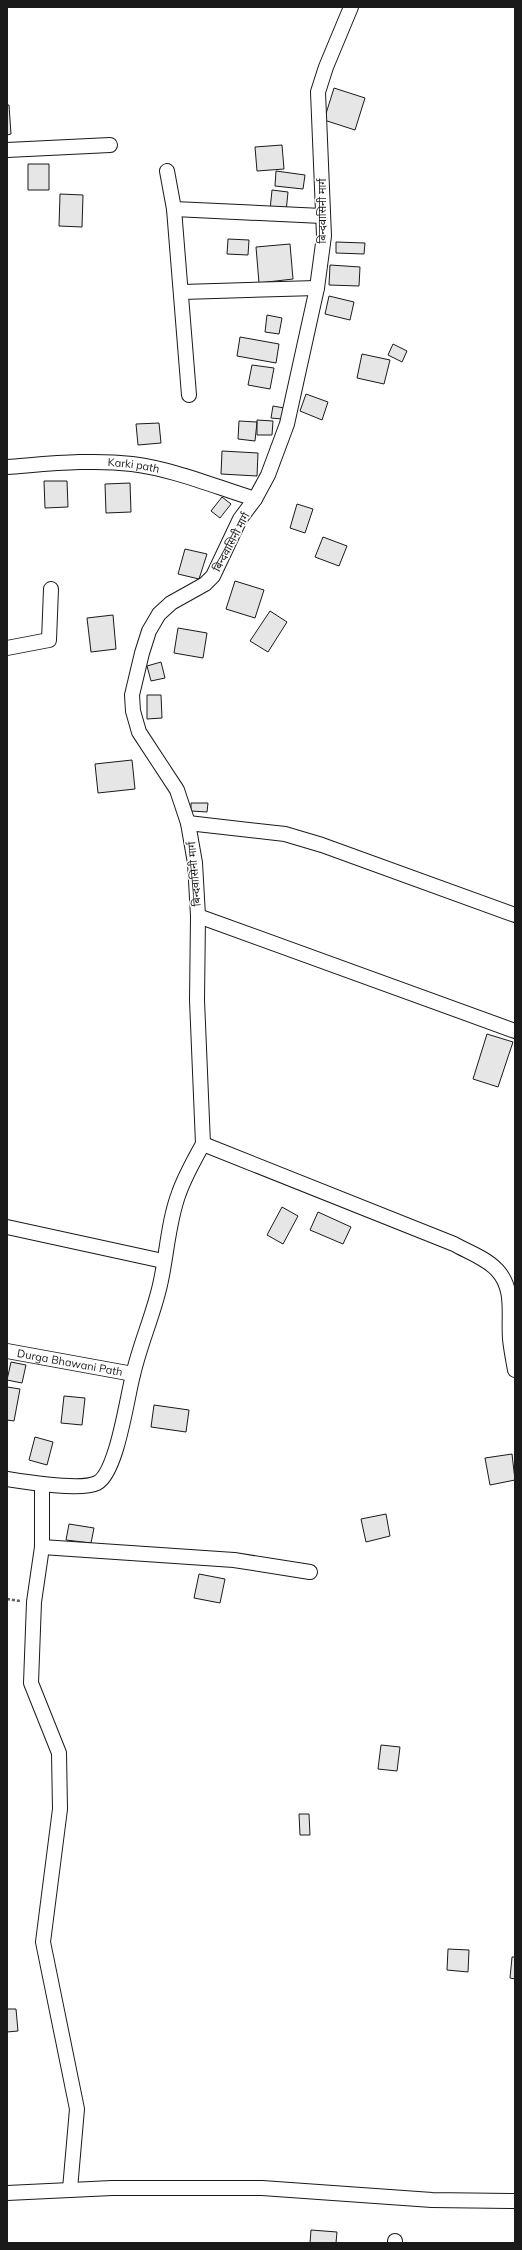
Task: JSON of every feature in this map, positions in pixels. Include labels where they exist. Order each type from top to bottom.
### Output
[{"type":"street","name":"बिन्दवासिनी मार्ग","points":[[203,1144],[197,1000],[198,916],[195,863],[188,823],[177,790],[139,732],[133,711],[133,687],[149,631],[159,614],[171,603],[205,584],[213,576],[240,519],[255,499],[268,475],[287,424],[317,288],[324,236],[318,92],[326,67],[351,7]]},
{"type":"street","points":[[7,150],[110,145]]},
{"type":"street","points":[[167,171],[174,209],[190,395]]},
{"type":"street","points":[[174,209],[322,216]]},
{"type":"street","points":[[182,292],[317,288]]},
{"type":"street","name":"Karki path","points":[[7,467],[107,462],[133,464],[154,468],[255,499]]},
{"type":"street","points":[[7,648],[49,640],[51,589]]},
{"type":"street","points":[[188,823],[285,834],[322,845],[515,915]]},
{"type":"street","points":[[198,916],[515,1031]]},
{"type":"street","points":[[7,1479],[42,1484],[75,1485],[97,1483],[108,1469],[123,1426],[133,1374],[161,1283],[163,1261],[179,1193],[189,1168],[203,1144],[454,1244],[476,1256],[496,1270],[503,1278],[512,1312],[510,1338],[515,1370]]},
{"type":"street","points":[[7,1227],[163,1261]]},
{"type":"street","name":"Durga Bhawani Path","points":[[7,1351],[133,1374]]},
{"type":"street","points":[[42,1484],[42,1547],[34,1602],[31,1683],[59,1753],[60,1809],[43,1942],[77,2109],[70,2189]]},
{"type":"street","points":[[42,1547],[234,1560],[310,1572]]},
{"type":"street","points":[[7,2193],[70,2189],[262,2188],[432,2200],[515,2201]]},
{"type":"building","points":[[334,88],[365,98],[355,130],[324,120]]},
{"type":"building","points":[[7,105],[9,105],[11,134],[7,135]]},
{"type":"building","points":[[282,145],[284,169],[257,171],[255,147]]},
{"type":"building","points":[[28,164],[49,164],[49,190],[28,190]]},
{"type":"building","points":[[276,171],[305,175],[303,189],[275,186]]},
{"type":"building","points":[[272,190],[288,192],[286,212],[270,210]]},
{"type":"building","points":[[60,194],[83,195],[82,227],[59,226]]},
{"type":"building","points":[[228,239],[249,240],[248,255],[227,254]]},
{"type":"building","points":[[336,242],[365,243],[364,254],[336,253]]},
{"type":"building","points":[[290,244],[293,279],[259,283],[256,247]]},
{"type":"building","points":[[330,265],[360,267],[359,286],[329,285]]},
{"type":"building","points":[[329,296],[354,302],[350,320],[325,314]]},
{"type":"building","points":[[267,315],[282,318],[279,334],[265,332]]},
{"type":"building","points":[[240,337],[279,344],[276,363],[237,356]]},
{"type":"building","points":[[393,344],[407,351],[402,362],[388,355]]},
{"type":"building","points":[[362,354],[390,360],[384,384],[357,378]]},
{"type":"building","points":[[252,365],[274,368],[270,389],[248,385]]},
{"type":"building","points":[[306,394],[328,402],[322,420],[300,411]]},
{"type":"building","points":[[273,406],[284,408],[282,419],[271,418]]},
{"type":"building","points":[[257,420],[273,421],[272,435],[257,435]]},
{"type":"building","points":[[239,421],[257,422],[255,441],[238,439]]},
{"type":"building","points":[[159,423],[161,443],[138,445],[136,424]]},
{"type":"building","points":[[222,451],[258,453],[257,476],[221,474]]},
{"type":"building","points":[[44,481],[67,481],[68,507],[45,508]]},
{"type":"building","points":[[130,483],[131,512],[106,513],[105,484]]},
{"type":"building","points":[[222,497],[231,504],[220,518],[211,511]]},
{"type":"building","points":[[297,504],[313,509],[305,533],[290,528]]},
{"type":"building","points":[[323,537],[347,546],[339,566],[315,557]]},
{"type":"building","points":[[185,549],[207,554],[199,579],[178,574]]},
{"type":"building","points":[[235,581],[264,590],[255,618],[226,609]]},
{"type":"building","points":[[270,611],[287,622],[268,652],[250,641]]},
{"type":"building","points":[[113,615],[116,649],[91,652],[87,618]]},
{"type":"building","points":[[178,628],[207,633],[203,658],[174,653]]},
{"type":"building","points":[[161,662],[165,678],[151,681],[147,666]]},
{"type":"building","points":[[147,695],[161,695],[162,718],[147,719]]},
{"type":"building","points":[[132,760],[135,789],[98,793],[95,764]]},
{"type":"building","points":[[191,803],[208,803],[207,812],[191,811]]},
{"type":"building","points":[[487,1034],[513,1042],[498,1087],[473,1079]]},
{"type":"building","points":[[282,1207],[298,1216],[283,1244],[267,1235]]},
{"type":"building","points":[[318,1212],[351,1227],[343,1244],[310,1230]]},
{"type":"building","points":[[11,1362],[26,1365],[22,1383],[7,1380]]},
{"type":"building","points":[[7,1387],[20,1389],[14,1421],[7,1420]]},
{"type":"building","points":[[64,1396],[85,1398],[82,1425],[61,1423]]},
{"type":"building","points":[[154,1405],[189,1410],[186,1432],[151,1427]]},
{"type":"building","points":[[35,1437],[53,1442],[47,1465],[29,1460]]},
{"type":"building","points":[[512,1454],[515,1480],[490,1485],[485,1458]]},
{"type":"building","points":[[386,1514],[390,1536],[366,1542],[361,1519]]},
{"type":"building","points":[[69,1524],[94,1528],[91,1543],[66,1540]]},
{"type":"building","points":[[199,1574],[225,1579],[220,1603],[194,1598]]},
{"type":"building","points":[[381,1745],[400,1747],[397,1771],[378,1769]]},
{"type":"building","points":[[299,1814],[309,1814],[310,1835],[300,1835]]},
{"type":"building","points":[[448,1949],[469,1950],[468,1972],[447,1970]]},
{"type":"building","points":[[512,1957],[515,1957],[515,1979],[510,1978]]},
{"type":"building","points":[[7,2009],[16,2009],[18,2031],[7,2032]]},
{"type":"building","points":[[311,2230],[337,2232],[336,2243],[310,2243]]}]
